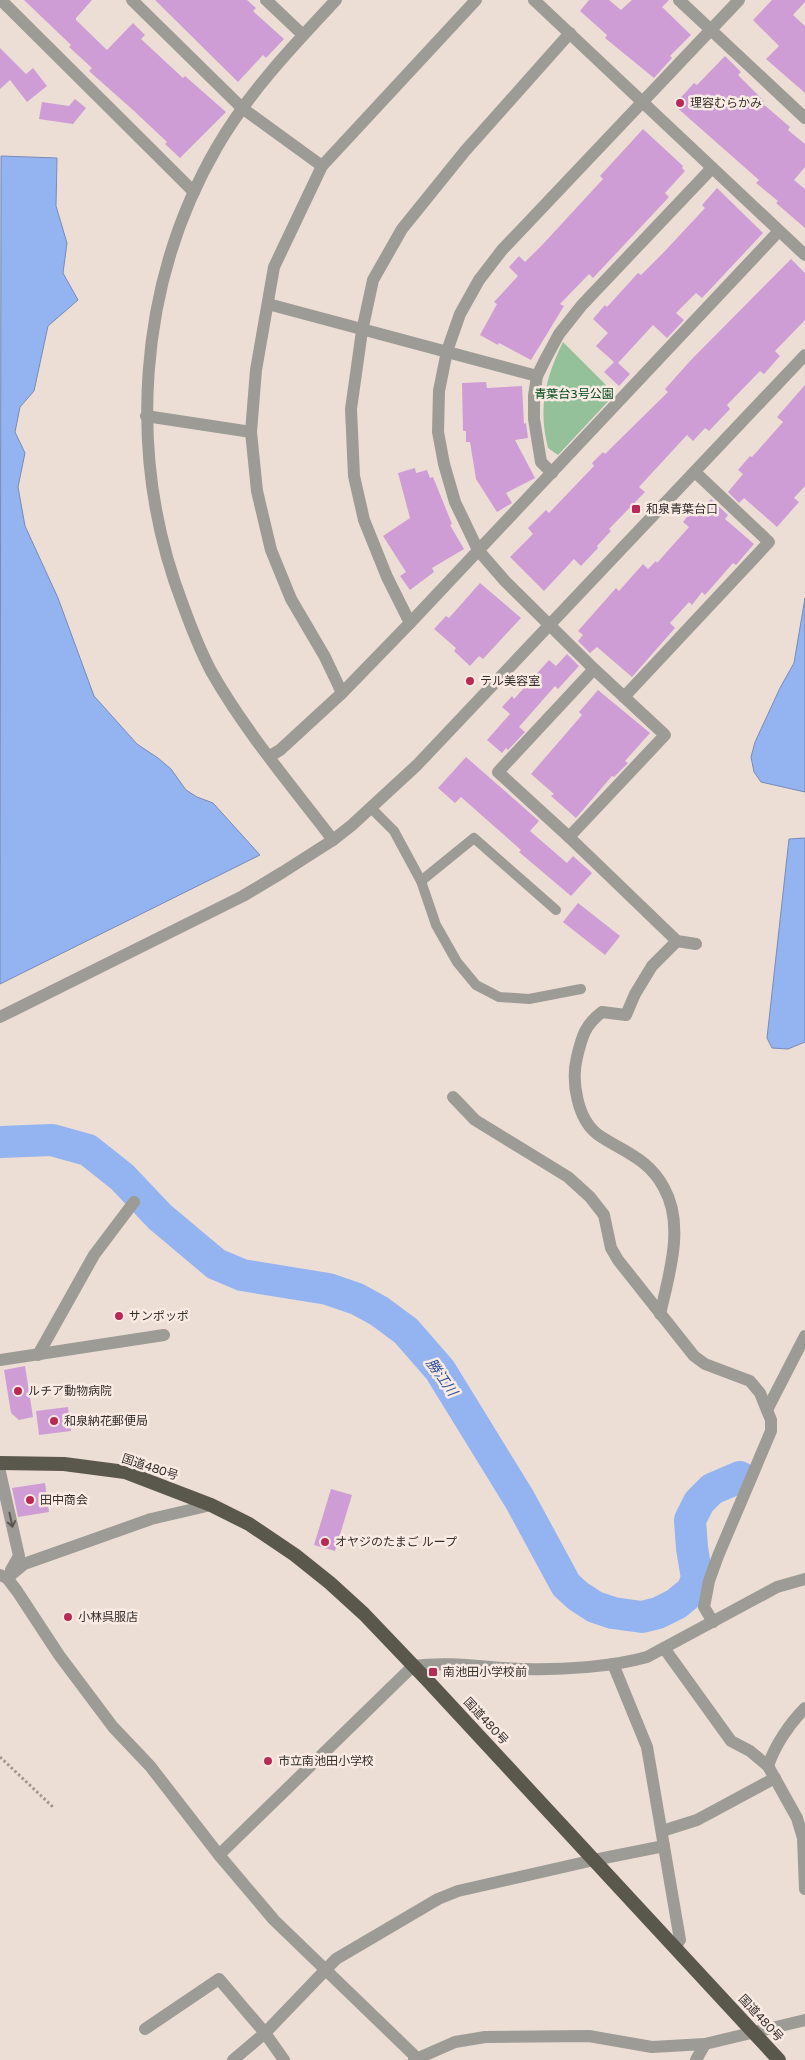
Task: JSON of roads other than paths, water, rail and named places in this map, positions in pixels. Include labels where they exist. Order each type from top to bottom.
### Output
[{"type":"highway","name":"国道480号","points":[[0,1462],[64,1464],[125,1472],[211,1505],[249,1524],[302,1560],[364,1614],[779,2060]]},
{"type":"street","points":[[1,0],[194,192]]},
{"type":"street","points":[[132,0],[242,108],[322,166]]},
{"type":"street","points":[[266,0],[303,35]]},
{"type":"street","points":[[333,840],[231,703],[210,669],[191,627],[175,586],[161,540],[153,501],[146,416],[151,342],[161,290],[194,192],[216,148],[242,108],[303,35],[336,0]]},
{"type":"street","points":[[342,693],[325,658],[291,599],[271,550],[257,491],[251,432],[256,370],[274,267],[322,166],[476,0]]},
{"type":"street","points":[[534,0],[805,256]]},
{"type":"street","points":[[679,0],[805,118]]},
{"type":"street","points":[[568,837],[665,734],[594,669],[505,581],[478,550],[455,502],[444,464],[438,432],[439,390],[446,351],[460,314],[479,280],[502,250],[739,0]]},
{"type":"street","points":[[410,623],[387,577],[364,520],[354,476],[352,409],[362,331],[373,280],[402,229],[465,152],[570,33]]},
{"type":"street","points":[[552,473],[541,462],[537,442],[534,404],[537,376],[559,334],[582,306],[712,168]]},
{"type":"street","points":[[270,756],[280,750],[342,693],[410,623],[779,231]]},
{"type":"street","points":[[268,304],[362,331],[446,351],[537,376]]},
{"type":"street","points":[[0,1017],[243,896],[333,840],[417,765],[805,355]]},
{"type":"street","points":[[146,416],[251,432]]},
{"type":"street","points":[[624,697],[769,542],[695,472]]},
{"type":"street","points":[[594,669],[498,772],[677,941],[696,944]]},
{"type":"street","points":[[660,1314],[671,1268],[674,1232],[672,1209],[664,1187],[649,1168],[633,1154],[598,1135],[586,1119],[578,1104],[574,1069],[589,1022],[602,1012],[626,1015],[635,994],[652,966],[677,941]]},
{"type":"street","points":[[453,1097],[475,1120],[568,1177],[590,1197],[604,1215],[614,1254],[694,1356],[705,1364],[750,1381],[760,1393],[771,1420],[771,1431],[709,1581],[704,1607],[712,1622]]},
{"type":"street","points":[[38,1355],[94,1255],[134,1202]]},
{"type":"street","points":[[0,1360],[164,1335]]},
{"type":"street","points":[[767,1410],[805,1336]]},
{"type":"street","points":[[0,1472],[19,1556],[3,1576]]},
{"type":"street","points":[[3,1576],[24,1564],[151,1519],[211,1505]]},
{"type":"street","points":[[3,1576],[113,1727],[150,1766],[219,1855],[274,1920],[417,2060],[456,2042],[485,2037],[589,2036],[652,2047],[705,2044],[805,2020]]},
{"type":"street","points":[[219,1855],[413,1666],[449,1664],[525,1669],[613,1664],[647,1657],[777,1587],[805,1579]]},
{"type":"street","points":[[664,1648],[731,1740],[750,1751],[768,1766],[797,1818],[803,1838],[805,1888]]},
{"type":"street","points":[[613,1664],[647,1747],[680,1940],[675,1947]]},
{"type":"street","points":[[768,1766],[776,1749],[797,1716],[805,1708]]},
{"type":"street","points":[[662,1831],[697,1820],[775,1778]]},
{"type":"street","points":[[233,2060],[265,2033],[336,1959],[445,1896],[458,1891],[664,1846]]},
{"type":"street","points":[[145,2029],[219,1979],[265,2033],[284,2060]]},
{"type":"street","points":[[696,2060],[705,2044]]},
{"type":"lane","points":[[371,808],[394,831],[421,882],[436,925],[456,962],[476,985],[500,997],[529,999],[582,989]]},
{"type":"lane","points":[[421,882],[474,838],[556,910]]},
{"type":"water","points":[[1,156],[57,158],[56,206],[67,243],[63,273],[78,300],[48,326],[34,391],[20,407],[15,432],[25,453],[18,487],[25,526],[58,598],[94,696],[137,744],[171,769],[186,790],[197,797],[213,803],[260,855],[0,984]]},
{"type":"water","points":[[805,598],[805,792],[761,782],[754,772],[751,757],[755,742],[794,663]]},
{"type":"water","points":[[805,838],[805,1042],[788,1049],[772,1048],[767,1038],[789,839]]},
{"type":"waterway","name":"勝江川","points":[[0,1142],[52,1140],[88,1150],[122,1177],[160,1217],[216,1264],[242,1275],[328,1289],[357,1299],[379,1311],[406,1331],[440,1370],[520,1500],[566,1585],[578,1596],[595,1607],[613,1613],[642,1617],[658,1613],[676,1604],[692,1591],[697,1578],[690,1520],[699,1502],[712,1489],[740,1477]]},
{"type":"place","name":"理容むらかみ","points":[[680,103]]},
{"type":"place","name":"和泉青葉台口","points":[[636,509]]},
{"type":"place","name":"テル美容室","points":[[470,681]]},
{"type":"place","name":"サンポッポ","points":[[119,1316]]},
{"type":"place","name":"ルチア動物病院","points":[[18,1391]]},
{"type":"place","name":"和泉納花郵便局","points":[[54,1421]]},
{"type":"place","name":"田中商会","points":[[30,1500]]},
{"type":"place","name":"オヤジのたまご ループ","points":[[325,1542]]},
{"type":"place","name":"小林呉服店","points":[[68,1617]]},
{"type":"place","name":"南池田小学校前","points":[[433,1672]]},
{"type":"place","name":"市立南池田小学校","points":[[268,1761]]},
{"type":"park label","name":"青葉台3号公園","points":[[574,394]]}]
